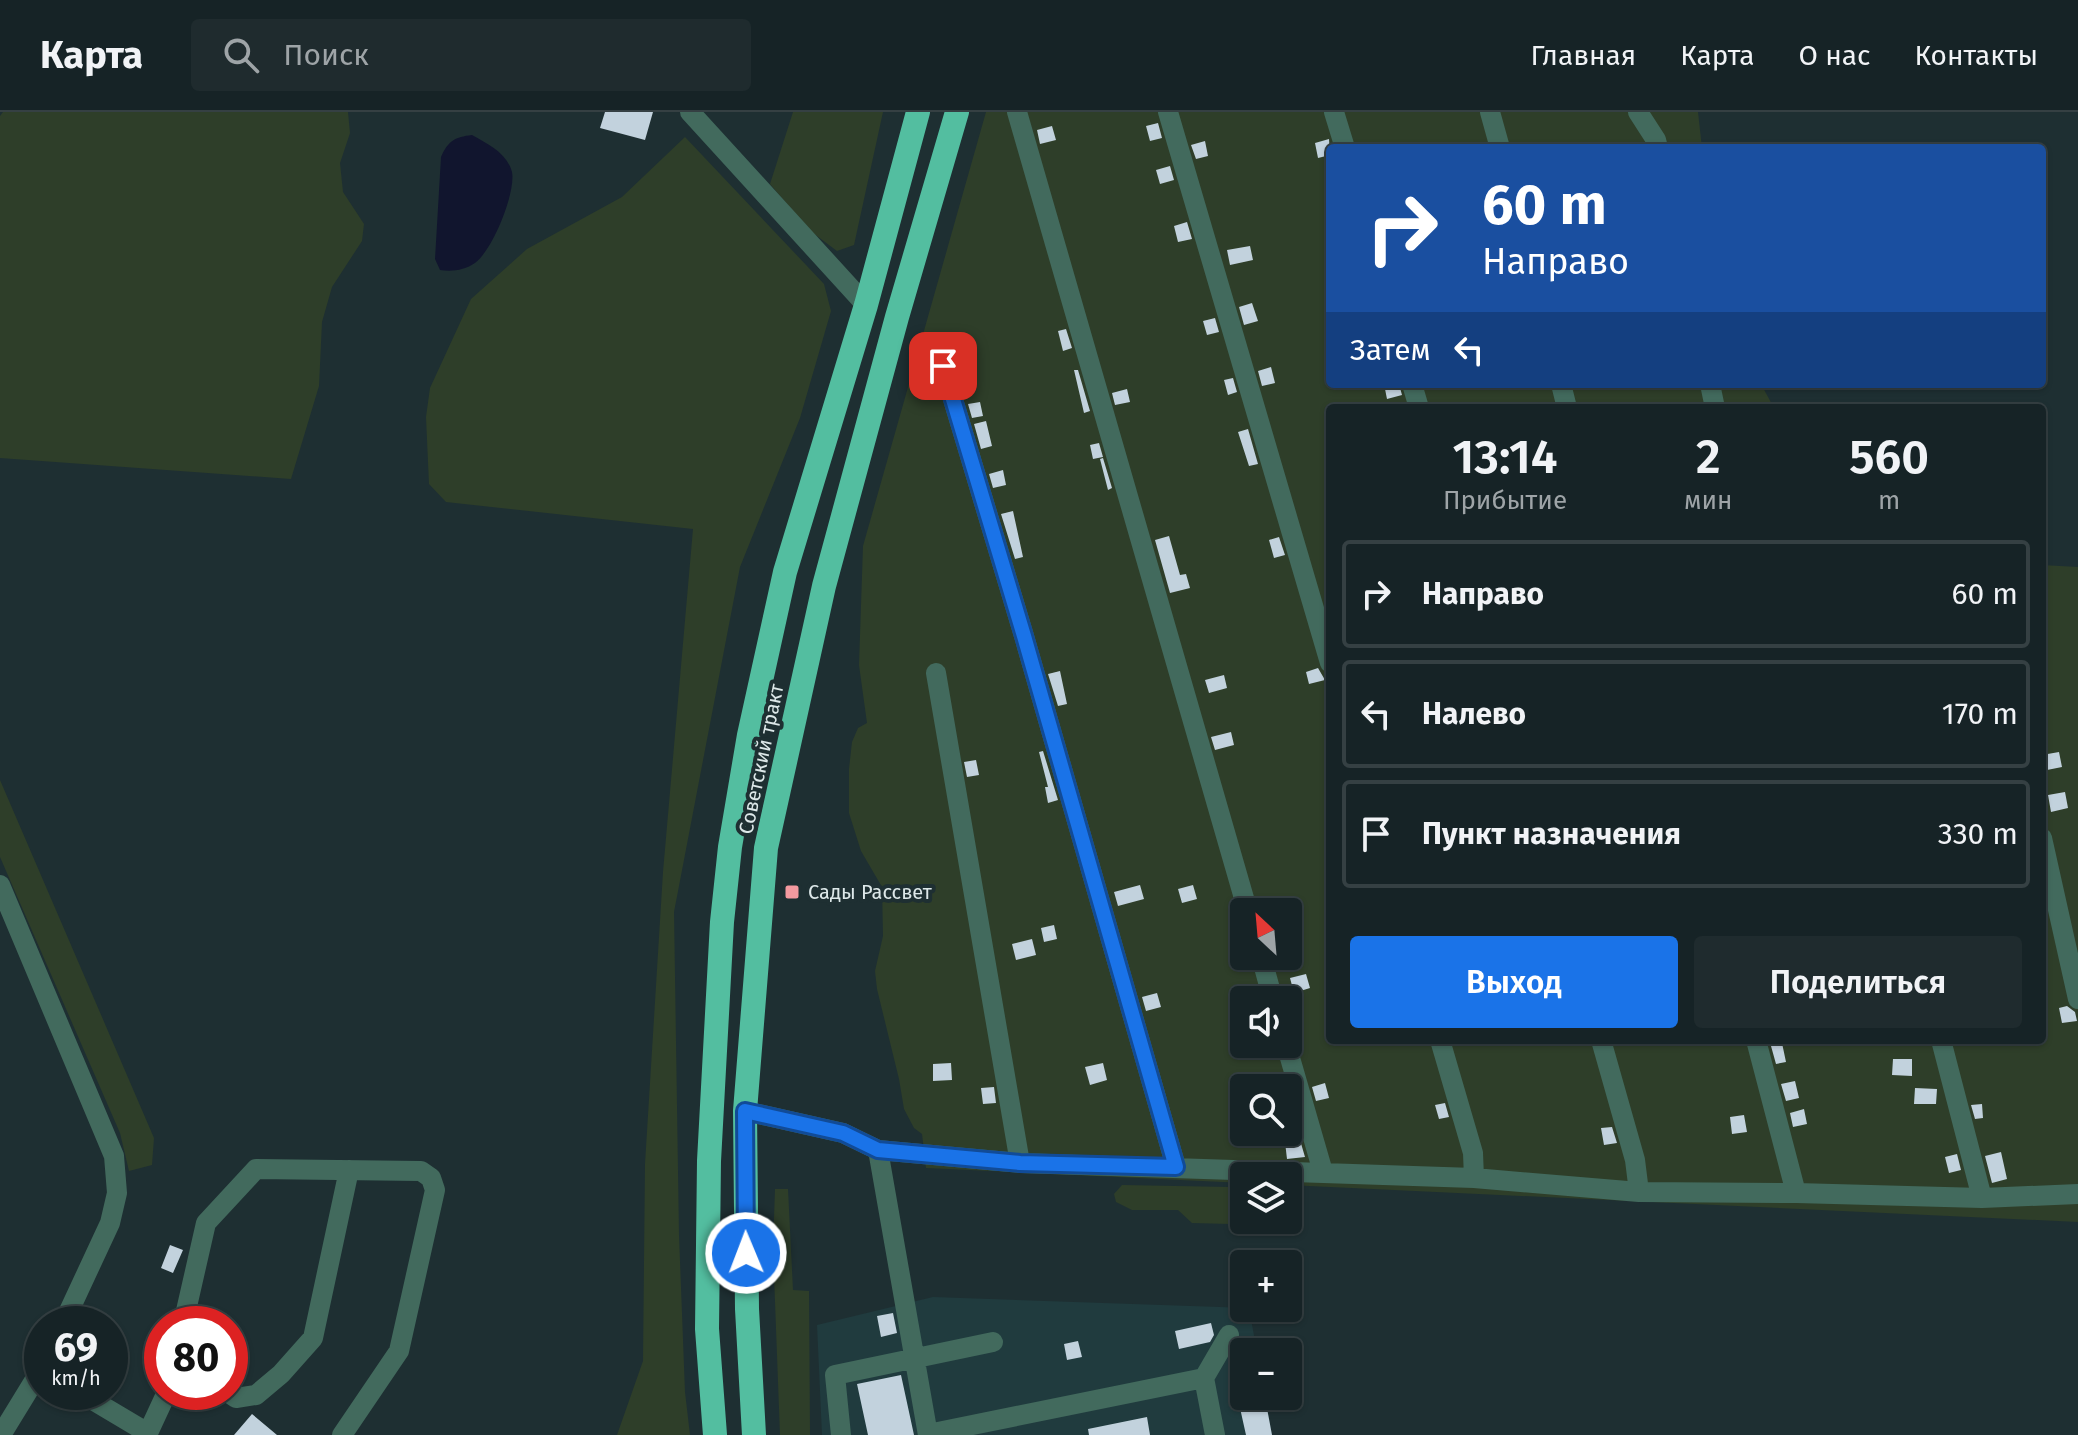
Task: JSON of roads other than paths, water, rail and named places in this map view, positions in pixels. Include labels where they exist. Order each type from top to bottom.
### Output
[{"type":"highway","name":"Советский тракт","points":[[715,1435],[707,1329],[709,1161],[722,922],[730,847],[749,735],[785,572],[866,305],[918,112]]},
{"type":"highway","name":"Советский тракт","points":[[754,1435],[747,1309],[745,1111],[766,848],[824,586],[892,332],[957,112]]},
{"type":"street","points":[[690,112],[866,305]]},
{"type":"street","points":[[1017,112],[1244,898]]},
{"type":"street","points":[[1168,112],[1326,649]]},
{"type":"street","points":[[1334,112],[1344,144]]},
{"type":"street","points":[[1490,112],[1499,144]]},
{"type":"street","points":[[1638,112],[1657,144]]},
{"type":"street","points":[[943,366],[1176,1167]]},
{"type":"street","points":[[936,673],[1020,1163]]},
{"type":"street","points":[[2046,856],[2078,999]]},
{"type":"street","points":[[0,885],[114,1156],[117,1193],[110,1223],[71,1306]]},
{"type":"street","points":[[1441,1044],[1473,1153],[1474,1178]]},
{"type":"street","points":[[1602,1044],[1635,1160],[1639,1192]]},
{"type":"street","points":[[1757,1044],[1796,1193]]},
{"type":"street","points":[[1942,1044],[1982,1198]]},
{"type":"street","points":[[1290,1058],[1323,1172]]},
{"type":"street","points":[[745,1111],[843,1133],[878,1150],[1020,1163],[1474,1178],[1639,1192],[1982,1198],[2078,1194]]},
{"type":"street","points":[[878,1150],[928,1434],[1204,1378]]},
{"type":"street","points":[[187,1306],[206,1223],[256,1169],[421,1171],[431,1178],[435,1190],[399,1351],[342,1435]]},
{"type":"street","points":[[248,1396],[256,1395],[281,1374],[313,1338],[349,1170]]},
{"type":"street","points":[[1215,1435],[1204,1378],[1229,1335]]},
{"type":"street","points":[[841,1435],[835,1375],[993,1342]]},
{"type":"street","points":[[1,1435],[24,1397]]},
{"type":"street","points":[[109,1410],[148,1433],[160,1410]]},
{"type":"water","points":[[472,135],[496,150],[510,165],[512,181],[507,207],[482,257],[463,269],[440,270],[435,259],[441,157],[453,141]]},
{"type":"place","name":"Сады Рассвет","points":[[792,892]]}]
